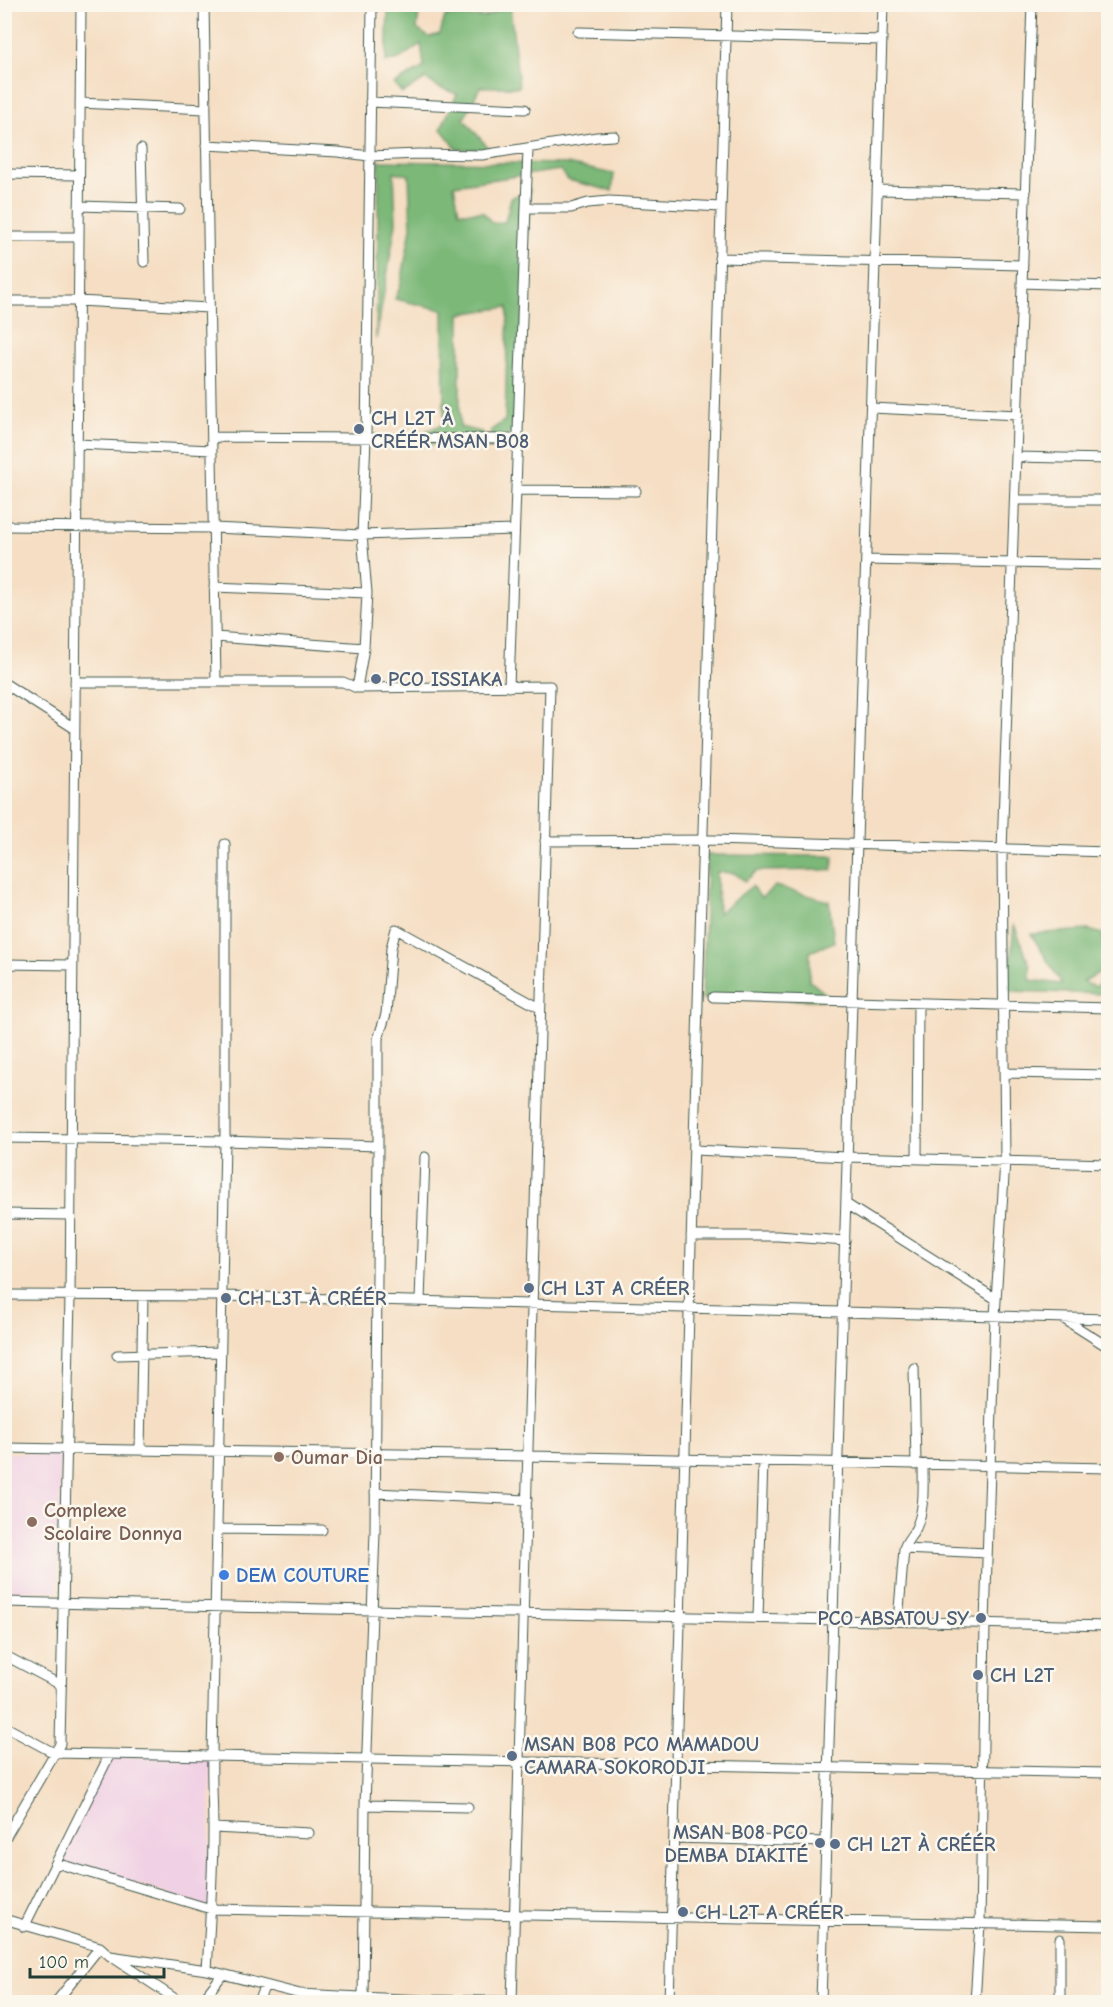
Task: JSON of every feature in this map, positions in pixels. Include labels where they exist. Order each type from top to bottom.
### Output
[{"type":"street","points":[[4,1840],[60,1744],[70,1297],[81,4]]},
{"type":"street","points":[[204,4],[216,681]]},
{"type":"street","points":[[357,687],[364,648],[368,593],[362,535],[366,438],[372,4]]},
{"type":"street","points":[[669,2002],[727,4]]},
{"type":"street","points":[[821,2002],[883,4]]},
{"type":"street","points":[[975,2002],[980,1924],[985,1623],[995,1316],[1005,1161],[1002,850],[1032,4]]},
{"type":"street","points":[[578,32],[726,34],[882,40]]},
{"type":"street","points":[[370,102],[525,109]]},
{"type":"street","points":[[80,104],[205,109]]},
{"type":"street","points":[[206,145],[339,152],[369,156],[482,155],[614,136]]},
{"type":"street","points":[[141,149],[144,262]]},
{"type":"street","points":[[508,687],[528,149]]},
{"type":"street","points":[[4,174],[79,175]]},
{"type":"street","points":[[877,190],[1026,193]]},
{"type":"street","points":[[526,208],[571,208],[588,203],[609,201],[721,207]]},
{"type":"street","points":[[79,206],[180,209]]},
{"type":"street","points":[[4,237],[79,237]]},
{"type":"street","points":[[719,258],[1023,265]]},
{"type":"street","points":[[1022,283],[1108,286]]},
{"type":"street","points":[[4,301],[78,301],[209,308]]},
{"type":"street","points":[[871,408],[1018,415]]},
{"type":"street","points":[[212,437],[518,439]]},
{"type":"street","points":[[77,444],[212,450]]},
{"type":"street","points":[[1016,458],[1108,459]]},
{"type":"street","points":[[516,490],[636,491]]},
{"type":"street","points":[[1015,500],[1108,500]]},
{"type":"street","points":[[4,526],[213,528],[362,535],[514,530]]},
{"type":"street","points":[[866,560],[1108,565]]},
{"type":"street","points":[[214,587],[368,593]]},
{"type":"street","points":[[215,637],[364,648]]},
{"type":"street","points":[[75,682],[343,682],[357,687],[550,686],[512,2002]]},
{"type":"street","points":[[4,683],[74,728]]},
{"type":"street","points":[[545,841],[702,840],[1108,852]]},
{"type":"street","points":[[207,1970],[213,1828],[212,1756],[217,1607],[225,1141],[225,844]]},
{"type":"street","points":[[364,2000],[365,1805],[375,1493],[378,1039],[386,1014],[391,948],[396,929],[540,1008]]},
{"type":"street","points":[[4,964],[72,965]]},
{"type":"street","points":[[713,997],[1108,1008]]},
{"type":"street","points":[[917,1159],[918,1003]]},
{"type":"street","points":[[1005,1073],[1108,1075]]},
{"type":"street","points":[[4,1138],[378,1146]]},
{"type":"street","points":[[694,1150],[847,1157],[1108,1164]]},
{"type":"street","points":[[420,1301],[425,1157]]},
{"type":"street","points":[[846,1204],[996,1299]]},
{"type":"street","points":[[4,1214],[70,1215]]},
{"type":"street","points":[[691,1236],[778,1236],[845,1241]]},
{"type":"street","points":[[4,1295],[222,1296],[1108,1319]]},
{"type":"street","points":[[140,1450],[143,1296]]},
{"type":"street","points":[[1062,1318],[1108,1347]]},
{"type":"street","points":[[117,1355],[220,1352]]},
{"type":"street","points":[[898,1621],[904,1549],[915,1529],[921,1507],[914,1368]]},
{"type":"street","points":[[4,1448],[1108,1468]]},
{"type":"street","points":[[758,1618],[763,1461]]},
{"type":"street","points":[[375,1493],[527,1500]]},
{"type":"street","points":[[217,1529],[322,1530]]},
{"type":"street","points":[[904,1549],[987,1553]]},
{"type":"street","points":[[4,1602],[1108,1626]]},
{"type":"street","points":[[4,1655],[61,1685]]},
{"type":"street","points":[[4,1726],[54,1753],[1108,1773]]},
{"type":"street","points":[[24,1927],[110,1754]]},
{"type":"street","points":[[365,1805],[468,1807]]},
{"type":"street","points":[[213,1828],[309,1833]]},
{"type":"street","points":[[674,1838],[826,1842]]},
{"type":"street","points":[[56,1863],[211,1909],[1108,1926]]},
{"type":"street","points":[[4,1919],[24,1927],[100,1947],[180,2002]]},
{"type":"street","points":[[1059,2002],[1060,1939]]},
{"type":"street","points":[[56,2002],[100,1947]]},
{"type":"street","points":[[110,1956],[207,1970],[300,1994],[364,2000],[552,2002]]},
{"type":"street","points":[[201,2002],[223,1974]]},
{"type":"street","points":[[258,2002],[265,1985]]},
{"type":"shaded area","name":"Complexe Scolaire Donnya","points":[[5,1453],[61,1454],[58,1591],[5,1590]]},
{"type":"shaded area","points":[[110,1756],[211,1758],[209,1907],[60,1861]]},
{"type":"green space","points":[[420,5],[417,29],[429,37],[440,34],[445,16],[485,17],[510,6],[519,87],[480,87],[464,119],[490,150],[457,149],[441,129],[457,94],[438,87],[426,79],[402,93],[394,84],[424,67],[421,44],[399,59],[386,62],[388,11]]},
{"type":"green space","points":[[379,161],[567,164],[614,174],[612,191],[568,180],[560,170],[454,185],[459,212],[483,212],[492,223],[505,222],[511,198],[530,189],[516,429],[495,444],[490,431],[505,420],[508,307],[460,314],[460,427],[482,432],[481,442],[426,445],[418,434],[444,424],[443,310],[395,299],[401,284],[411,228],[409,175],[394,172],[396,223],[376,339]]},
{"type":"green space","points":[[707,855],[834,856],[832,870],[757,871],[745,881],[734,873],[717,872],[718,913],[752,886],[761,898],[775,886],[829,901],[834,942],[810,952],[809,980],[833,1000],[702,999]]},
{"type":"green space","points":[[1014,924],[1030,966],[1030,980],[1062,984],[1031,934],[1089,930],[1103,934],[1105,969],[1083,982],[1095,987],[1108,978],[1108,994],[1008,991]]},
{"type":"place","name":"CH L2T À CRÉÉR MSAN B08","points":[[359,429]]},
{"type":"place","name":"PCO ISSIAKA","points":[[376,679]]},
{"type":"place","name":"CH L3T A CRÉER","points":[[529,1288]]},
{"type":"place","name":"CH L3T À CRÉÉR","points":[[226,1298]]},
{"type":"place","name":"Oumar Dia","points":[[279,1457]]},
{"type":"place","name":"Complexe Scolaire Donnya","points":[[32,1522]]},
{"type":"place","name":"DEM COUTURE","points":[[224,1575]]},
{"type":"place","name":"PCO ABSATOU SY","points":[[981,1618]]},
{"type":"place","name":"CH L2T","points":[[978,1675]]},
{"type":"place","name":"MSAN B08 PCO MAMADOU CAMARA SOKORODJI","points":[[512,1756]]},
{"type":"place","name":"MSAN B08 PCO DEMBA DIAKITÉ","points":[[820,1843]]},
{"type":"place","name":"CH L2T À CRÉÉR","points":[[835,1844]]},
{"type":"place","name":"CH L2T A CRÉER","points":[[683,1912]]}]
